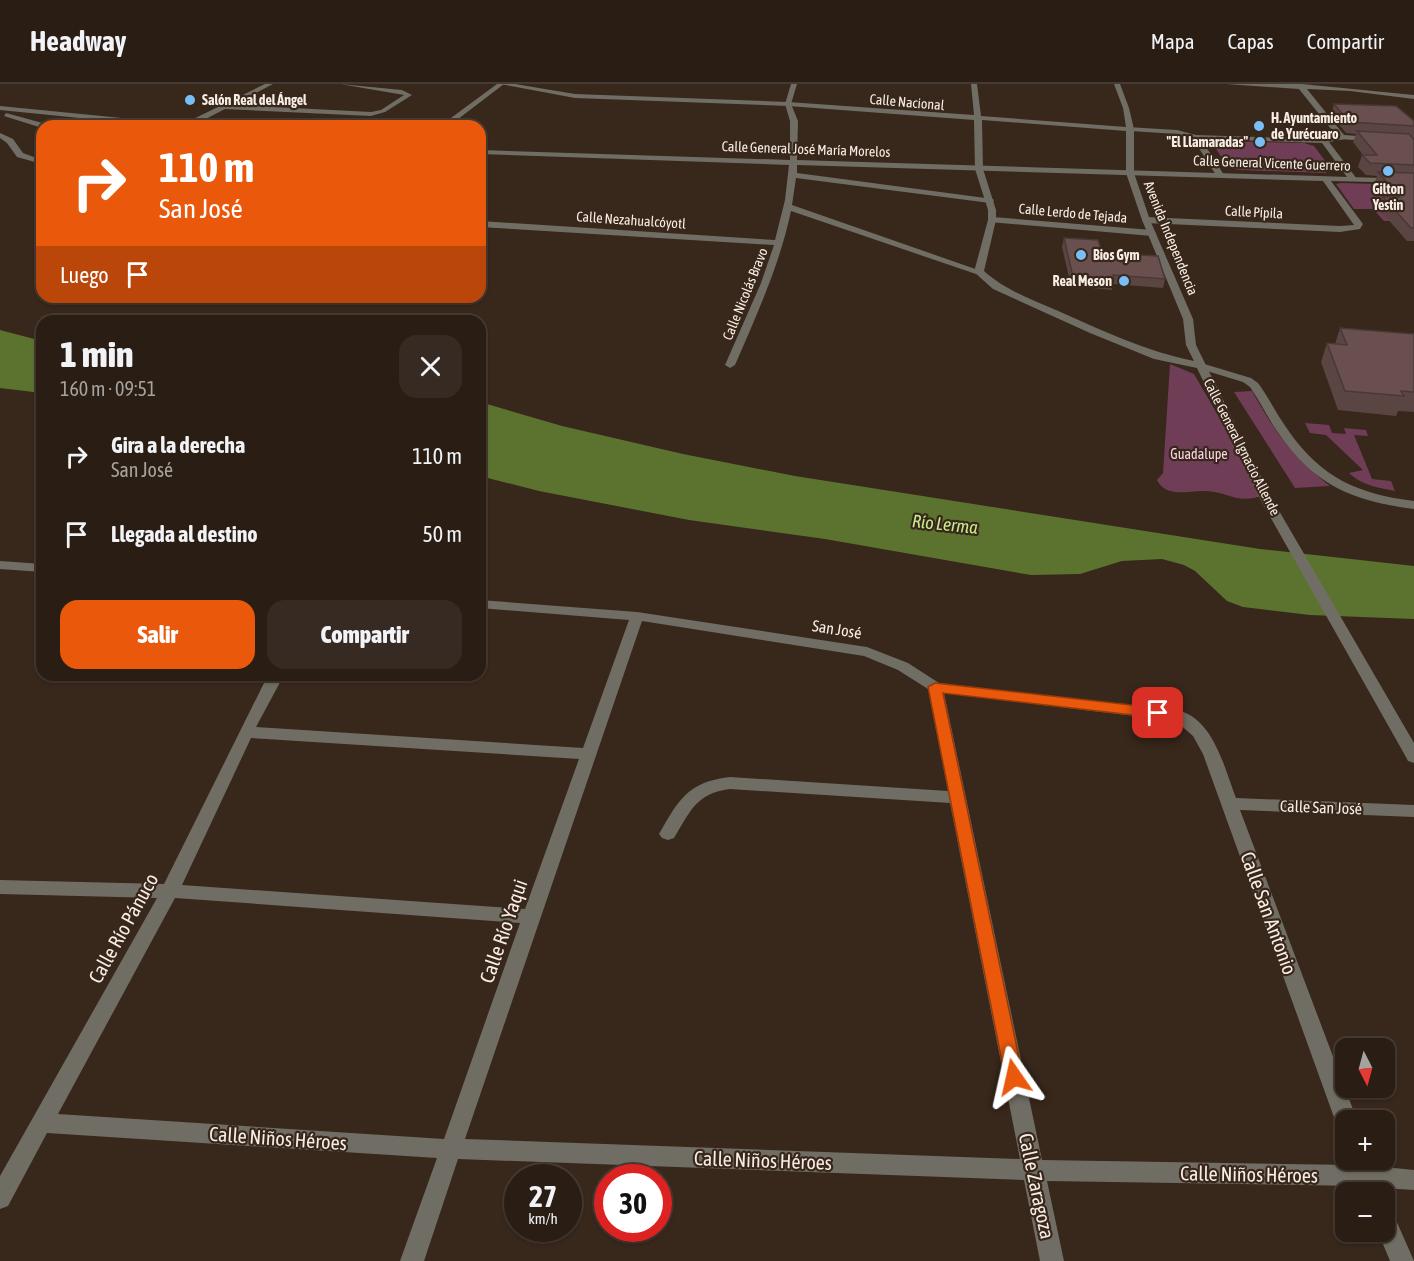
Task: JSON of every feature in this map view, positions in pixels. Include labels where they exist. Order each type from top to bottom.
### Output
[{"type":"street","points":[[199,120],[270,84]]},
{"type":"street","points":[[226,107],[371,114],[383,111],[409,95],[402,92],[343,84]]},
{"type":"street","points":[[452,120],[502,84]]},
{"type":"street","name":"Calle Nacional","points":[[502,84],[543,92],[596,97],[788,104],[978,120],[1177,132],[1196,137],[1324,141],[1342,137],[1414,142]]},
{"type":"street","points":[[788,104],[794,84]]},
{"type":"street","points":[[974,84],[978,120],[979,169],[990,201],[992,220],[979,272]]},
{"type":"street","name":"Avenida Independencia","points":[[1117,84],[1126,108],[1130,129],[1130,173],[1146,220],[1188,319],[1191,345],[1202,366]]},
{"type":"street","points":[[1229,84],[1300,85],[1414,97]]},
{"type":"street","points":[[1300,85],[1342,137]]},
{"type":"street","points":[[1373,92],[1381,99]]},
{"type":"street","name":"Calle Nicolás Bravo","points":[[730,365],[773,268],[789,207],[795,162],[794,114],[788,104]]},
{"type":"street","points":[[0,109],[36,123]]},
{"type":"street","points":[[0,109],[117,120]]},
{"type":"street","points":[[0,135],[10,141],[20,155],[36,160]]},
{"type":"street","points":[[1196,137],[1220,175]]},
{"type":"street","points":[[1324,141],[1353,179]]},
{"type":"street","name":"Calle General José María Morelos","points":[[486,152],[1130,173]]},
{"type":"street","name":"Calle General Vicente Guerrero","points":[[1130,173],[1414,181]]},
{"type":"street","points":[[794,175],[990,201]]},
{"type":"street","name":"Calle Pípila","points":[[1146,220],[1351,229],[1359,224],[1325,178]]},
{"type":"street","name":"Calle General Ignacio Allende","points":[[789,207],[979,272],[996,287],[1094,331],[1158,357],[1202,366],[1265,496],[1414,757]]},
{"type":"street","name":"Calle Lerdo de Tejada","points":[[992,220],[1152,233]]},
{"type":"street","name":"Calle Nezahualcóyotl","points":[[486,224],[780,243]]},
{"type":"street","points":[[1202,366],[1247,380],[1254,385],[1284,434],[1321,476],[1342,488],[1373,499],[1414,505]]},
{"type":"street","points":[[0,565],[36,568]]},
{"type":"street","name":"San José","points":[[486,604],[637,616],[867,652],[916,672],[935,687],[1180,716]]},
{"type":"street","name":"Calle Río Yaqui","points":[[412,1261],[637,616]]},
{"type":"street","name":"Calle Río Pánuco","points":[[0,1198],[170,891],[273,681]]},
{"type":"street","name":"Calle Zaragoza","points":[[935,687],[1052,1261]]},
{"type":"street","name":"Calle San Antonio","points":[[1180,716],[1193,724],[1204,737],[1342,1110]]},
{"type":"street","points":[[246,732],[588,753]]},
{"type":"street","points":[[668,834],[695,791],[711,784],[730,783],[957,798]]},
{"type":"street","name":"Calle San José","points":[[1228,804],[1414,811]]},
{"type":"street","points":[[0,887],[170,891],[531,917]]},
{"type":"street","name":"Calle Niños Héroes","points":[[41,1123],[452,1149],[1033,1170],[1366,1176],[1414,1180]]},
{"type":"street","points":[[1394,1242],[1402,1261]]},
{"type":"green space","points":[[1217,141],[1304,143],[1314,146],[1332,170],[1325,173],[1239,170],[1228,167],[1212,143]]},
{"type":"green space","points":[[1336,184],[1414,185],[1396,221],[1384,221],[1373,209],[1354,209]]},
{"type":"green space","name":"Guadalupe","points":[[1170,364],[1194,374],[1264,495],[1247,499],[1205,491],[1172,492],[1161,486],[1157,480],[1163,473]]},
{"type":"green space","points":[[1252,391],[1285,443],[1305,465],[1330,486],[1295,488],[1234,392]]},
{"type":"green space","points":[[1305,423],[1329,425],[1332,433],[1346,434],[1344,428],[1366,430],[1368,436],[1354,435],[1372,479],[1391,481],[1395,491],[1370,485],[1354,477],[1349,473],[1363,470],[1326,435],[1310,433]]},
{"type":"water","points":[[0,330],[36,339],[36,392],[0,388]]},
{"type":"water","name":"Río Lerma","points":[[486,404],[562,426],[683,454],[795,476],[1260,549],[1414,566],[1414,619],[1310,615],[1243,607],[1227,601],[1195,571],[1184,565],[1162,559],[1122,561],[1080,574],[1031,575],[825,539],[689,520],[539,491],[486,478]]},
{"type":"building","points":[[1334,104],[1396,106],[1414,121],[1414,126],[1349,122]]},
{"type":"building","points":[[1357,131],[1409,134],[1414,140],[1414,165],[1370,163],[1362,155],[1377,155]]},
{"type":"building","points":[[1378,172],[1414,173],[1414,228],[1411,228],[1383,197],[1400,197]]},
{"type":"building","points":[[1064,238],[1098,240],[1102,253],[1158,256],[1165,279],[1113,275],[1114,281],[1073,277]]},
{"type":"building","points":[[1340,328],[1414,334],[1414,392],[1401,391],[1404,396],[1345,391],[1327,343],[1347,345]]},
{"type":"place","name":"Salón Real del Ángel","points":[[190,100]]},
{"type":"place","name":"H. Ayuntamiento de Yurécuaro","points":[[1259,126]]},
{"type":"place","name":"\"El Llamaradas\"","points":[[1260,142]]},
{"type":"place","name":"Gilton Yestin","points":[[1388,171]]},
{"type":"place","name":"Bios Gym","points":[[1081,255]]},
{"type":"place","name":"Real Meson","points":[[1124,281]]},
{"type":"route","points":[[1014,1077],[935,687],[1158,713]]}]
